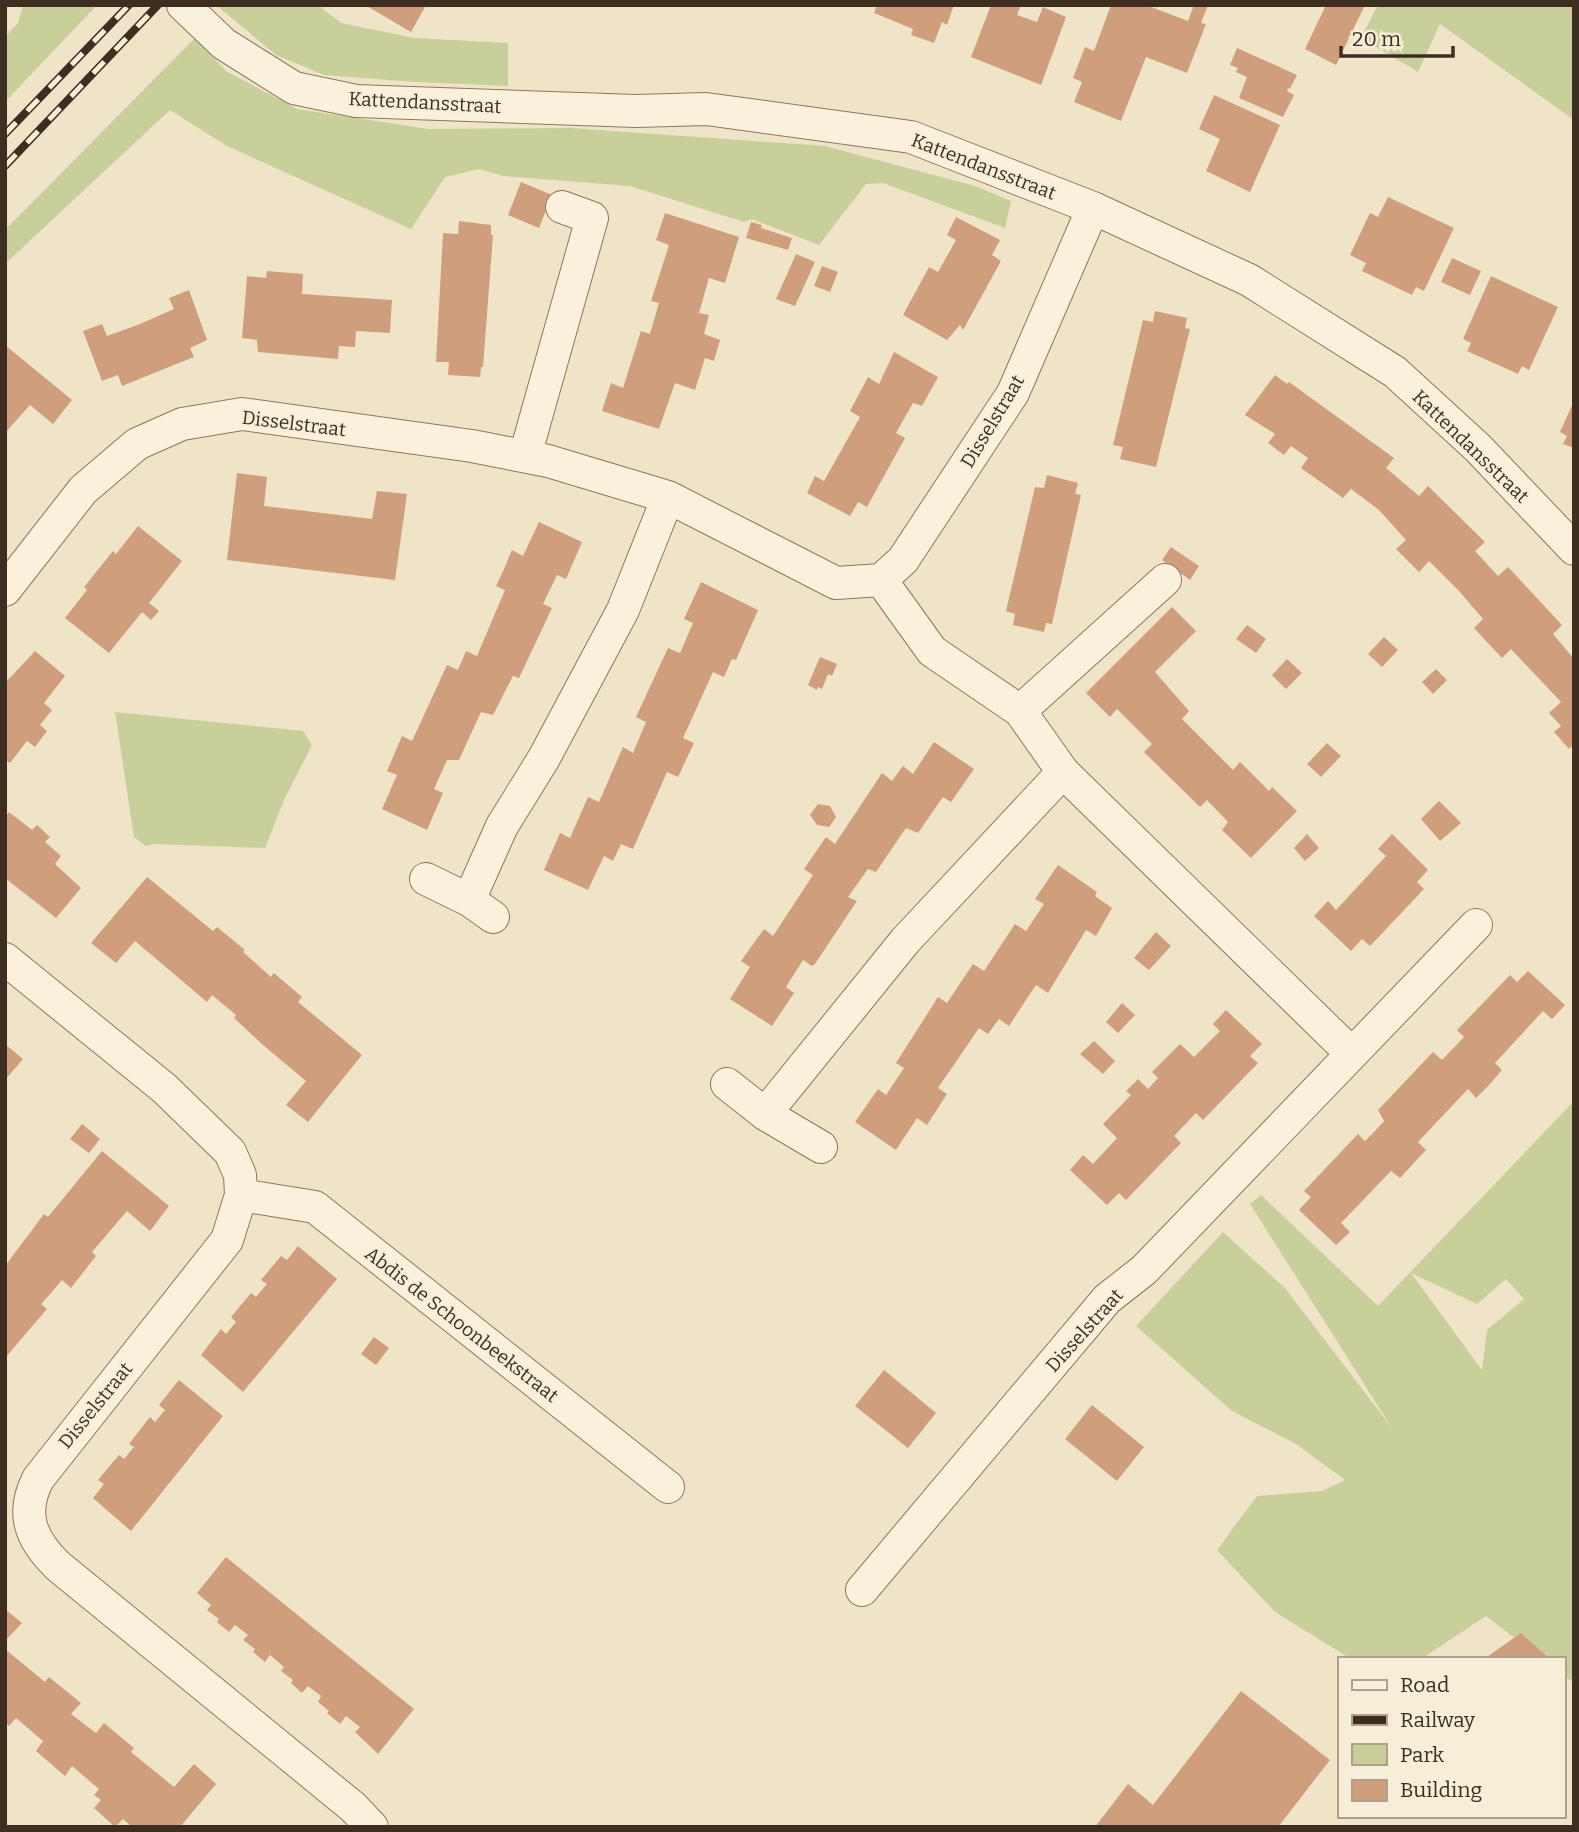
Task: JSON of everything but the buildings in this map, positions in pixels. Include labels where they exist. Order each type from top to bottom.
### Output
[{"type":"street","name":"Kattendansstraat","points":[[183,5],[223,44],[294,88],[356,101],[636,111],[706,110],[911,137],[1093,208],[1249,280],[1395,372],[1478,448],[1574,549]]},
{"type":"street","points":[[524,456],[592,218],[562,207]]},
{"type":"street","name":"Disselstraat","points":[[5,590],[83,490],[137,444],[182,424],[242,414],[472,446],[548,461],[668,497],[836,583],[881,580],[903,560],[1013,393],[1093,208]]},
{"type":"street","points":[[426,879],[481,908],[502,826],[544,758],[622,610],[668,497]]},
{"type":"street","points":[[881,580],[932,651],[1020,711],[1063,772],[1351,1053]]},
{"type":"street","points":[[1020,711],[1165,580]]},
{"type":"street","points":[[765,1114],[905,941],[1063,772]]},
{"type":"street","name":"Disselstraat","points":[[862,1590],[1107,1299],[1144,1270],[1476,925]]},
{"type":"street","name":"Disselstraat","points":[[5,959],[164,1088],[230,1152],[240,1175],[241,1195],[227,1240],[48,1465],[17,1493],[29,1516],[34,1535],[42,1551],[353,1807],[372,1827]]},
{"type":"street","points":[[727,1084],[765,1114],[821,1147]]},
{"type":"street","name":"Abdis de Schoonbeekstraat","points":[[241,1195],[315,1207],[668,1487]]},
{"type":"green space","points":[[23,5],[97,5],[5,102],[5,37],[18,23]]},
{"type":"green space","points":[[216,5],[318,5],[341,23],[414,38],[508,43],[508,86],[324,75],[276,55]]},
{"type":"green space","points":[[1378,5],[1574,5],[1574,120],[1440,24],[1418,72],[1361,38]]},
{"type":"green space","points":[[195,38],[226,71],[297,109],[428,129],[571,128],[825,146],[975,186],[1011,201],[1005,228],[883,183],[866,184],[819,245],[752,219],[744,222],[630,186],[503,176],[479,169],[445,177],[411,229],[227,146],[170,110],[5,264],[5,230]]},
{"type":"green space","points":[[115,712],[303,731],[312,745],[284,800],[265,848],[154,844],[146,846],[134,837]]},
{"type":"green space","points":[[1574,1101],[1574,1683],[1565,1676],[1565,1657],[1539,1657],[1486,1616],[1424,1657],[1348,1657],[1275,1612],[1217,1550],[1257,1496],[1322,1491],[1345,1480],[1296,1444],[1232,1411],[1136,1326],[1223,1232],[1285,1288],[1392,1428],[1250,1204],[1261,1195],[1378,1306]],"holes":[[[1411,1273],[1477,1304],[1506,1279],[1524,1299],[1487,1330],[1482,1370]]]},
{"type":"railway","points":[[5,134],[129,5]]},
{"type":"railway","points":[[5,166],[158,5]]}]
